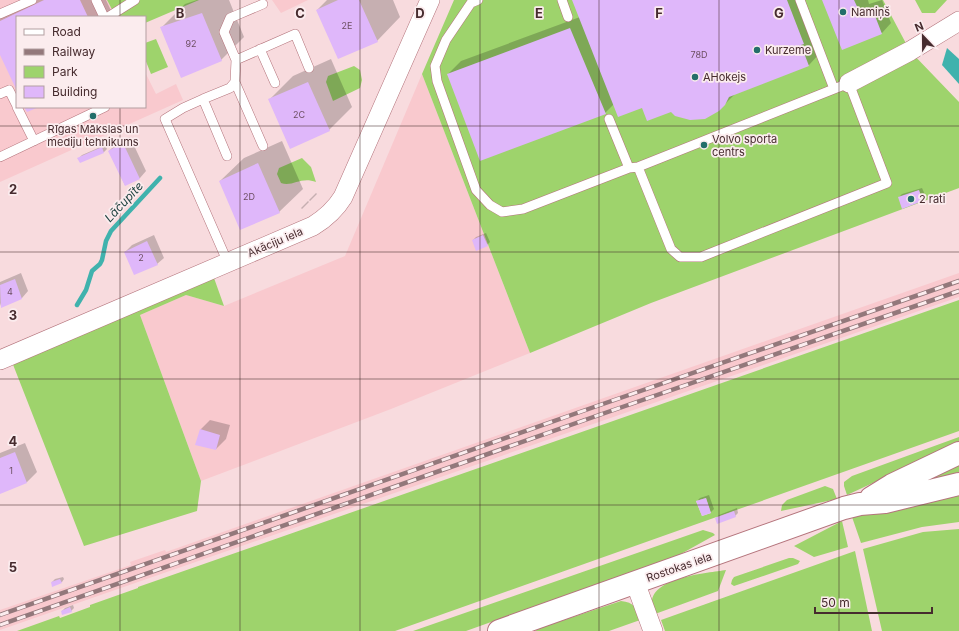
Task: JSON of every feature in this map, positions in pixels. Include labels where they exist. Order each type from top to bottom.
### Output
[{"type":"street","name":"Akāciju iela","points":[[0,360],[313,226],[326,218],[343,197],[430,0]]},
{"type":"street","points":[[842,86],[910,51],[959,21]]},
{"type":"street","name":"Rostokas iela","points":[[860,504],[892,485],[959,453]]},
{"type":"street","name":"Rostokas iela","points":[[498,631],[844,508],[860,504],[886,502],[959,484]]},
{"type":"street","points":[[635,582],[653,631]]},
{"type":"lane","points":[[0,14],[32,0]]},
{"type":"lane","points":[[96,0],[104,16]]},
{"type":"lane","points":[[110,16],[135,0]]},
{"type":"lane","points":[[478,0],[471,3],[446,40],[435,66],[437,81],[476,190],[490,205],[502,212],[523,209],[842,86]]},
{"type":"lane","points":[[562,0],[568,17]]},
{"type":"lane","points":[[609,119],[634,167],[671,248],[680,257],[701,257],[887,184],[842,86],[800,0]]},
{"type":"lane","points":[[263,4],[230,18],[224,32],[236,60],[235,82],[263,146]]},
{"type":"lane","points":[[236,60],[295,34],[309,68]]},
{"type":"lane","points":[[260,49],[275,83]]},
{"type":"lane","points":[[228,263],[165,119],[183,108],[230,88],[235,82]]},
{"type":"lane","points":[[0,94],[9,90],[16,105]]},
{"type":"lane","points":[[203,99],[227,156]]},
{"type":"lane","points":[[18,108],[34,141]]},
{"type":"lane","points":[[0,158],[103,108]]},
{"type":"shaded area","points":[[0,0],[107,0],[115,16],[16,16],[16,108],[146,108],[146,74],[156,94],[176,84],[183,100],[0,182]]},
{"type":"shaded area","points":[[272,0],[308,0],[281,13]]},
{"type":"shaded area","points":[[422,74],[530,353],[391,409],[201,481],[140,315],[186,295],[224,306],[345,256]]},
{"type":"shaded area","points":[[959,273],[959,297],[0,630],[0,610],[131,565],[130,562],[165,550],[166,552]]},
{"type":"green space","points":[[107,0],[199,0],[146,23],[146,16],[115,16]]},
{"type":"green space","name":"Volvo sporta centrs","points":[[454,0],[883,0],[910,51],[959,102],[959,188],[651,303],[530,353],[422,74]]},
{"type":"green space","points":[[915,0],[947,0],[935,13],[922,13]]},
{"type":"green space","points":[[156,39],[168,67],[151,74],[146,62],[146,43]]},
{"type":"green space","points":[[354,66],[360,70],[362,80],[360,88],[333,101],[326,82],[328,76]]},
{"type":"green space","points":[[302,158],[311,167],[316,182],[306,180],[289,184],[281,183],[277,174],[279,168]]},
{"type":"green space","points":[[214,278],[224,306],[186,295],[140,315],[201,481],[197,511],[84,546],[12,362]]},
{"type":"green space","points":[[959,300],[959,431],[395,631],[17,631],[59,616],[60,618],[138,587]],"holes":[[[706,498],[711,513],[702,516],[696,501]]]},
{"type":"green space","points":[[959,437],[959,443],[847,495],[844,482],[852,476]]},
{"type":"green space","points":[[959,463],[959,472],[940,478],[937,477],[937,474]]},
{"type":"green space","points":[[825,486],[833,489],[837,499],[781,511],[782,505],[787,500]]},
{"type":"green space","points":[[959,494],[959,522],[922,527],[861,543],[852,517]]},
{"type":"green space","points":[[842,521],[848,547],[814,557],[794,546]]},
{"type":"green space","points":[[959,529],[959,631],[882,631],[863,549],[923,532]]},
{"type":"green space","points":[[703,530],[715,535],[679,555],[466,631],[413,631]]},
{"type":"green space","points":[[855,551],[872,631],[665,631],[661,620]]},
{"type":"green space","points":[[789,558],[800,561],[798,564],[734,586],[731,584],[734,577]]},
{"type":"green space","points":[[726,570],[718,591],[655,614],[652,602],[655,594],[661,587],[683,578]]},
{"type":"green space","points":[[621,601],[632,604],[643,619],[609,631],[535,631],[540,628]]},
{"type":"water","points":[[947,48],[959,59],[959,84],[942,65]]},
{"type":"building","points":[[44,0],[80,0],[88,16],[16,16],[16,89],[0,55],[0,21]]},
{"type":"building","points":[[338,0],[359,0],[378,42],[338,59],[316,10]]},
{"type":"building","name":"Volvo sporta centrs","points":[[572,0],[787,0],[804,44],[801,45],[809,66],[729,97],[725,105],[719,111],[705,119],[690,120],[675,116],[671,112],[647,121],[642,108],[618,117]]},
{"type":"building","points":[[822,0],[854,0],[860,13],[872,8],[882,34],[842,50]]},
{"type":"building","points":[[202,13],[222,61],[181,78],[160,27]]},
{"type":"building","points":[[570,28],[606,114],[480,161],[447,74]]},
{"type":"building","points":[[308,82],[330,131],[290,149],[268,99]]},
{"type":"building","points":[[25,108],[37,108],[27,112]]},
{"type":"building","points":[[123,143],[140,179],[125,186],[108,151]]},
{"type":"building","points":[[102,147],[104,153],[80,163],[77,158]]},
{"type":"building","points":[[258,163],[280,213],[240,230],[219,181]]},
{"type":"building","name":"2 rati","points":[[919,190],[923,201],[902,209],[898,197]]},
{"type":"building","points":[[483,235],[488,246],[476,251],[472,240]]},
{"type":"building","points":[[147,241],[158,265],[134,275],[124,252]]},
{"type":"building","points":[[15,279],[22,299],[1,308],[0,285]]},
{"type":"building","points":[[200,429],[220,435],[216,450],[195,445]]},
{"type":"building","points":[[15,452],[27,483],[0,494],[0,458]]},
{"type":"building","points":[[706,498],[711,513],[702,516],[696,501]]},
{"type":"building","points":[[734,511],[736,517],[717,524],[715,518]]},
{"type":"building","points":[[60,579],[62,583],[52,587],[51,582]]},
{"type":"building","points":[[70,607],[72,612],[62,615],[61,611]]},
{"type":"waterway","name":"Lāčupīte","points":[[77,305],[86,290],[92,271],[100,264],[102,260],[106,241],[111,231],[160,178]]},
{"type":"railway","points":[[0,615],[959,281]]},
{"type":"railway","points":[[0,625],[602,414],[959,291]]},
{"type":"place","name":"Namiņš","points":[[843,12]]},
{"type":"place","name":"Kurzeme","points":[[757,50]]},
{"type":"place","name":"AHokejs","points":[[695,77]]},
{"type":"place","name":"Rīgas Mākslas un mediju tehnikums","points":[[93,116]]},
{"type":"place","name":"Volvo sporta centrs","points":[[704,145]]},
{"type":"place","name":"2 rati","points":[[911,199]]}]
